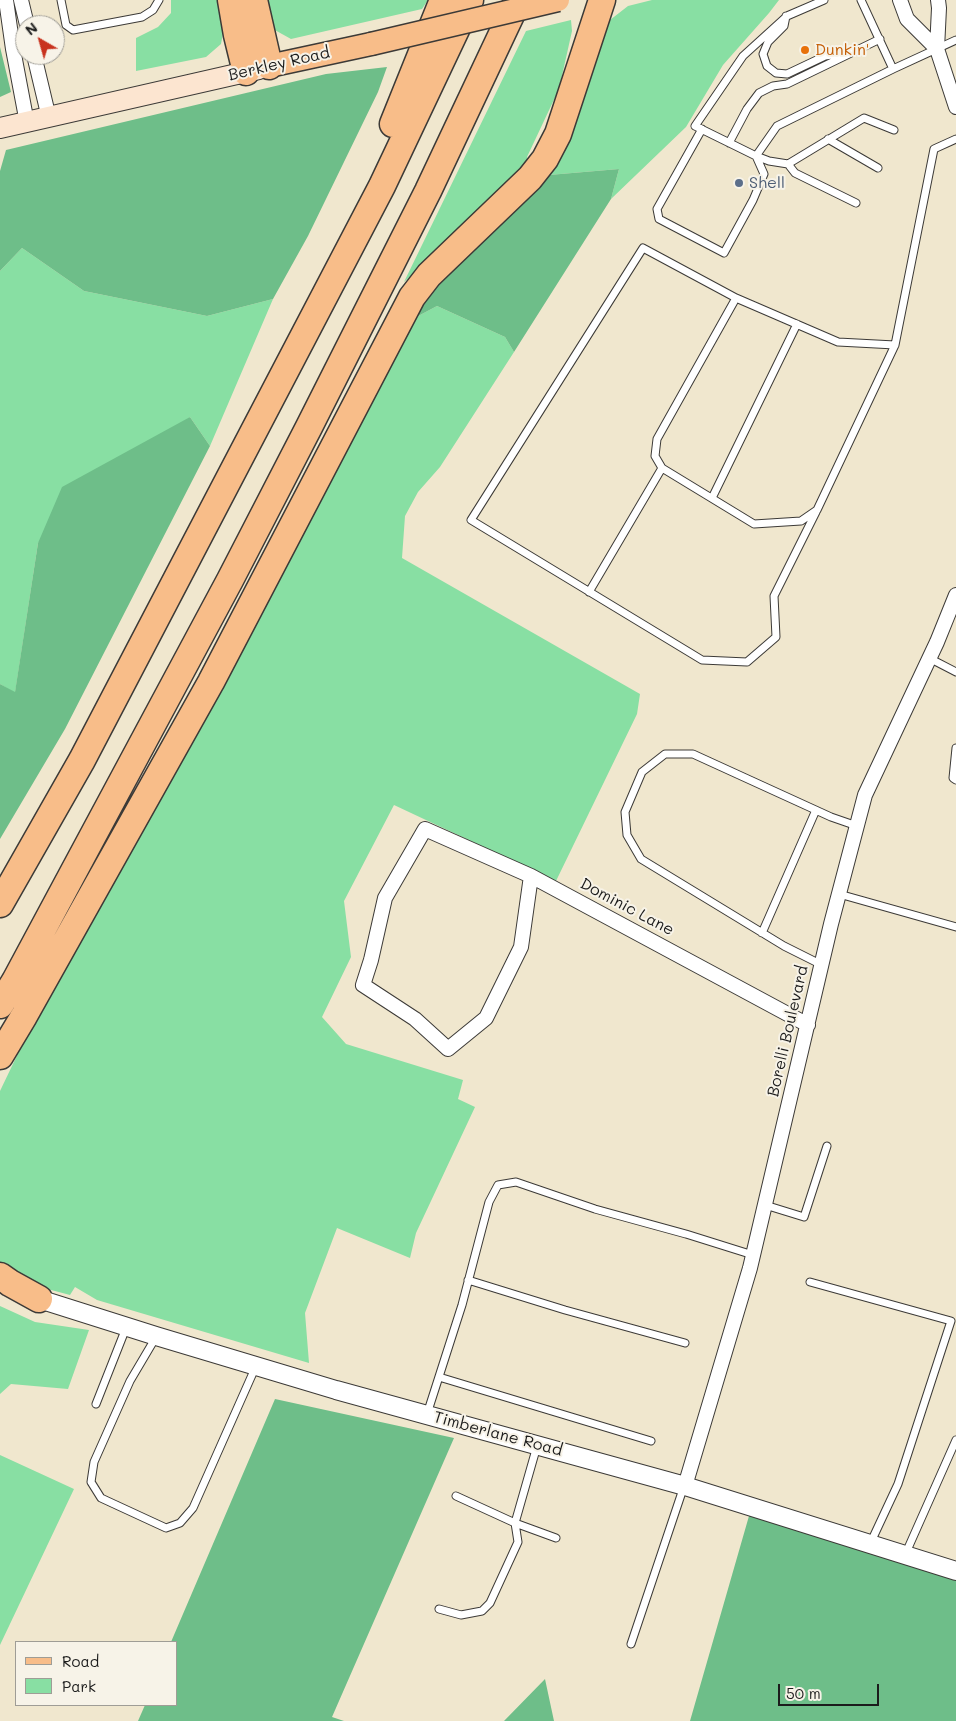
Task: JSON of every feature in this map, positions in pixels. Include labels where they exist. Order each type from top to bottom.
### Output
[{"type":"highway","points":[[231,0],[237,35],[257,69]]},
{"type":"highway","points":[[254,0],[257,69]]},
{"type":"highway","points":[[82,760],[85,723],[271,374],[346,226],[378,160],[443,0]]},
{"type":"highway","points":[[0,904],[82,760],[382,186],[470,0]]},
{"type":"highway","points":[[0,1005],[15,981],[230,580],[309,427],[428,191],[518,0]]},
{"type":"highway","points":[[0,1056],[211,682],[412,298],[429,275],[530,178],[545,159],[558,134],[602,0]]},
{"type":"highway","points":[[0,1078],[24,1016]]},
{"type":"highway","points":[[0,1276],[39,1299]]},
{"type":"highway","points":[[0,1293],[16,1298],[39,1299]]},
{"type":"main road","name":"Berkley Road","points":[[0,128],[558,0]]},
{"type":"street","points":[[6,0],[27,123]]},
{"type":"street","points":[[21,0],[25,15]]},
{"type":"street","points":[[900,0],[907,19],[937,49]]},
{"type":"street","points":[[938,0],[937,49],[956,107]]},
{"type":"street","points":[[36,65],[49,118]]},
{"type":"street","name":"Borelli Boulevard","points":[[684,1486],[753,1255],[839,894],[865,795],[929,658],[956,595]]},
{"type":"street","name":"Dominic Lane","points":[[532,876],[521,948],[486,1018],[448,1049],[415,1019],[362,985],[371,960],[385,898],[425,829],[532,876],[808,1024]]},
{"type":"street","name":"Timberlane Road","points":[[39,1299],[256,1366],[684,1486],[956,1571]]},
{"type":"lane","points":[[61,0],[66,25],[73,30],[142,17],[153,10],[160,0]]},
{"type":"lane","points":[[756,156],[764,174],[753,200],[724,253],[659,219],[657,209],[698,127],[743,56],[787,16],[824,0]]},
{"type":"lane","points":[[861,0],[893,69]]},
{"type":"lane","points":[[787,16],[784,26],[768,42],[763,54],[767,66],[776,73],[787,74],[825,56],[852,53]]},
{"type":"lane","points":[[729,142],[759,93],[772,86],[787,84],[880,39]]},
{"type":"lane","points":[[756,156],[778,126],[956,40]]},
{"type":"lane","points":[[698,127],[756,156],[769,161],[788,164],[864,118],[894,130]]},
{"type":"lane","points":[[828,139],[878,168]]},
{"type":"lane","points":[[895,345],[838,342],[736,298],[643,248],[471,520],[702,660],[747,662],[776,638],[774,596],[895,345],[934,148],[956,139]]},
{"type":"lane","points":[[788,164],[795,173],[856,204]]},
{"type":"lane","points":[[736,298],[657,440],[655,456],[662,468],[754,524],[801,522],[817,510]]},
{"type":"lane","points":[[712,498],[797,324]]},
{"type":"lane","points":[[590,592],[662,468]]},
{"type":"lane","points":[[929,658],[956,672]]},
{"type":"lane","points":[[956,748],[953,778],[956,780]]},
{"type":"lane","points":[[822,964],[784,946],[641,859],[627,835],[625,812],[642,772],[665,754],[693,754],[816,810],[857,826]]},
{"type":"lane","points":[[762,933],[816,810]]},
{"type":"lane","points":[[839,894],[956,927]]},
{"type":"lane","points":[[766,1205],[804,1217],[827,1146]]},
{"type":"lane","points":[[427,1415],[468,1280],[489,1202],[498,1185],[516,1182],[595,1208],[753,1255]]},
{"type":"lane","points":[[468,1280],[565,1310],[685,1343]]},
{"type":"lane","points":[[810,1282],[951,1321],[898,1484],[870,1545]]},
{"type":"lane","points":[[96,1404],[127,1327]]},
{"type":"lane","points":[[156,1336],[130,1381],[94,1462],[91,1482],[101,1498],[166,1528],[180,1523],[193,1508],[256,1366]]},
{"type":"lane","points":[[439,1377],[651,1441]]},
{"type":"lane","points":[[904,1556],[956,1440]]},
{"type":"lane","points":[[439,1608],[461,1615],[482,1611],[490,1603],[518,1542],[515,1523],[537,1445]]},
{"type":"lane","points":[[631,1644],[684,1486]]},
{"type":"lane","points":[[456,1496],[515,1523],[556,1538]]},
{"type":"green space","points":[[171,0],[221,0],[224,28],[221,44],[206,57],[136,71],[136,38],[158,27],[171,13]]},
{"type":"green space","points":[[263,0],[428,0],[422,9],[291,39],[273,29]]},
{"type":"green space","points":[[652,0],[779,0],[723,65],[686,127],[611,199],[619,169],[549,175],[578,106],[600,38],[610,20],[628,6]]},
{"type":"green space","points":[[571,20],[572,31],[559,89],[527,157],[528,161],[462,230],[404,282],[526,31]]},
{"type":"green space","points":[[0,47],[11,92],[0,97]]},
{"type":"green space","points":[[387,67],[378,92],[308,236],[273,299],[207,316],[84,291],[22,248],[0,271],[0,171],[6,150],[326,74]]},
{"type":"green space","points":[[619,169],[611,199],[514,352],[505,337],[437,306],[407,322],[438,286],[549,175]]},
{"type":"green space","points":[[22,248],[84,291],[207,316],[273,299],[210,446],[190,417],[38,543],[15,693],[0,684],[0,271]]},
{"type":"green space","points":[[437,306],[505,337],[514,352],[440,467],[418,492],[405,516],[402,558],[640,694],[637,714],[556,881],[394,805],[344,901],[351,957],[322,1017],[346,1044],[463,1080],[458,1099],[475,1107],[416,1233],[410,1258],[337,1228],[305,1313],[309,1363],[97,1300],[75,1287],[70,1295],[25,1283],[0,1267],[0,1091],[47,993],[407,322]]},
{"type":"green space","points":[[190,417],[210,446],[65,729],[0,839],[0,684],[15,692],[38,543],[62,487]]},
{"type":"green space","points":[[0,1306],[35,1322],[89,1330],[68,1389],[11,1384],[0,1394]]},
{"type":"green space","points":[[275,1399],[454,1438],[332,1717],[344,1721],[138,1721],[145,1706],[178,1706],[178,1641],[171,1641]]},
{"type":"green space","points":[[0,1455],[74,1489],[0,1645]]},
{"type":"green space","points":[[751,1509],[956,1569],[956,1721],[690,1721]]},
{"type":"green space","points":[[545,1679],[554,1721],[504,1721]]},
{"type":"place","name":"Dunkin'","points":[[805,50]]},
{"type":"place","name":"Shell","points":[[739,183]]}]
